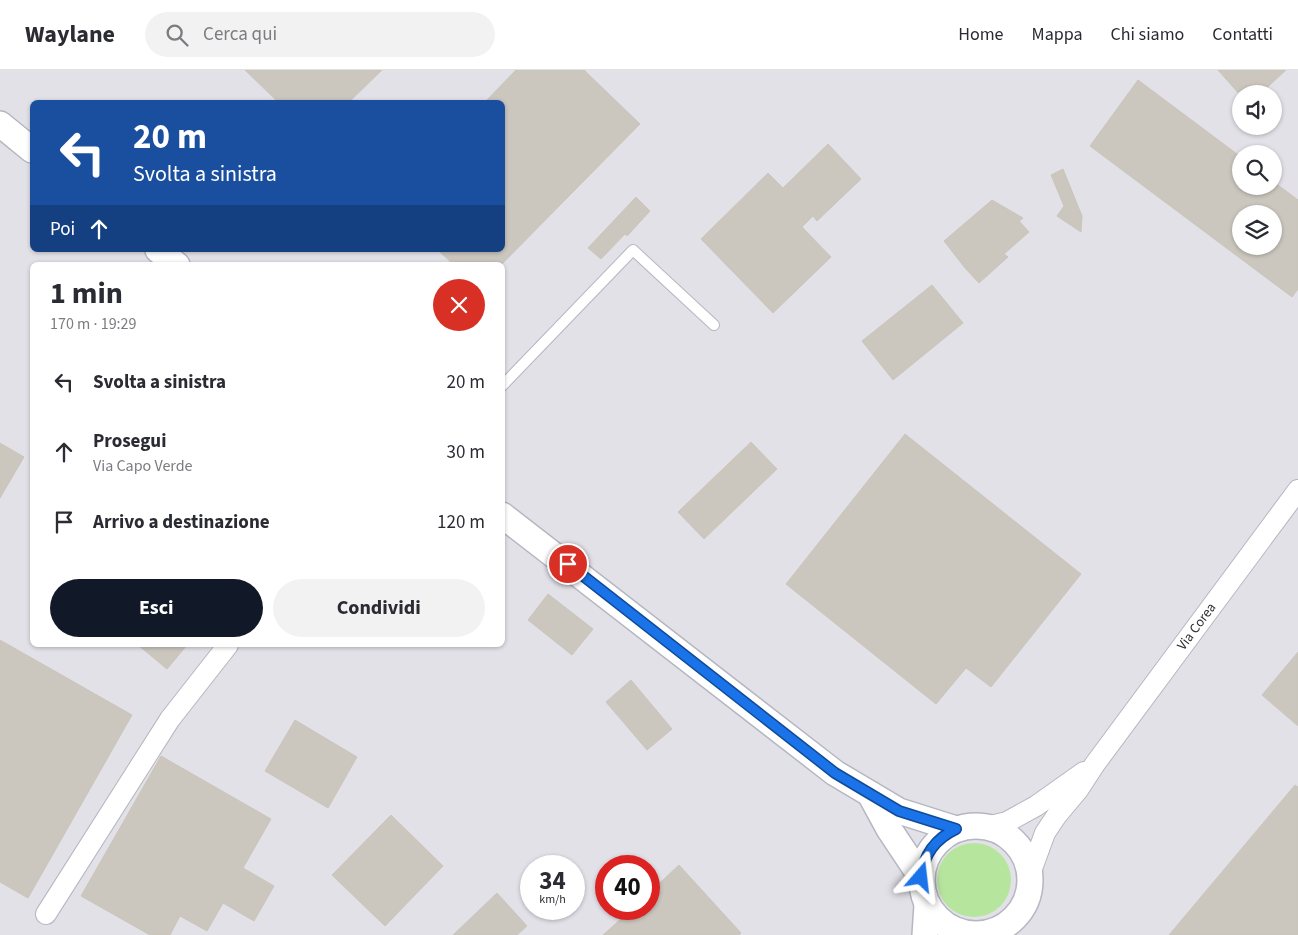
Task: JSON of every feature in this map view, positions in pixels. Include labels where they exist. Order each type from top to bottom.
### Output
[{"type":"street","points":[[0,124],[30,148]]},
{"type":"street","points":[[161,252],[173,262]]},
{"type":"street","name":"Via Corea","points":[[1095,764],[1296,499]]},
{"type":"street","points":[[505,517],[835,773],[899,811],[956,829]]},
{"type":"street","points":[[46,914],[170,719],[226,647]]},
{"type":"street","points":[[1095,764],[1045,833],[1030,874],[1029,891],[1021,910],[1012,920],[1001,928],[979,935],[960,933],[951,929],[934,915],[927,905],[921,888],[921,877],[925,858],[939,840],[956,829],[972,825],[987,826],[1007,822],[1036,806],[1095,764]]},
{"type":"street","points":[[870,794],[889,829],[921,877]]},
{"type":"street","points":[[987,826],[1003,833],[1018,845],[1026,858],[1030,874]]},
{"type":"street","points":[[925,935],[927,905]]},
{"type":"lane","points":[[505,383],[633,250],[714,325]]},
{"type":"shaded area","points":[[0,70],[1298,70],[1298,935],[0,935]]},
{"type":"green space","points":[[974,843],[988,846],[1000,854],[1008,866],[1011,880],[1008,894],[1000,906],[988,914],[974,917],[960,914],[948,906],[940,894],[937,880],[940,866],[948,854],[960,846]]},
{"type":"building","points":[[245,70],[382,70],[351,100],[276,100]]},
{"type":"building","points":[[516,70],[584,70],[640,124],[504,262],[451,262],[440,252],[505,252],[505,100],[487,100]]},
{"type":"building","points":[[1218,70],[1286,70],[1270,85],[1232,86]]},
{"type":"building","points":[[1138,80],[1232,150],[1232,195],[1282,195],[1282,188],[1298,200],[1298,289],[1292,297],[1236,255],[1282,255],[1282,205],[1232,205],[1232,252],[1090,146]]},
{"type":"building","points":[[828,144],[861,179],[817,221],[813,216],[802,227],[831,257],[773,313],[701,239],[768,173],[783,188]]},
{"type":"building","points":[[1063,169],[1082,216],[1081,232],[1057,216],[1064,206],[1051,175]]},
{"type":"building","points":[[636,197],[650,211],[627,236],[625,234],[601,259],[588,248]]},
{"type":"building","points":[[992,200],[1023,218],[965,268],[944,241]]},
{"type":"building","points":[[1019,221],[1029,232],[1004,254],[1008,257],[979,283],[965,268]]},
{"type":"building","points":[[932,285],[963,323],[893,380],[862,341]]},
{"type":"building","points":[[905,434],[1081,574],[991,687],[966,668],[936,704],[786,584]]},
{"type":"building","points":[[751,442],[777,469],[704,539],[678,512]]},
{"type":"building","points":[[0,443],[24,457],[0,498]]},
{"type":"building","points":[[548,594],[593,629],[572,655],[528,620]]},
{"type":"building","points":[[0,640],[132,715],[28,898],[0,882]]},
{"type":"building","points":[[140,647],[185,647],[167,669]]},
{"type":"building","points":[[1298,652],[1298,726],[1262,695]]},
{"type":"building","points":[[631,680],[672,729],[647,750],[606,702]]},
{"type":"building","points":[[295,720],[357,757],[328,808],[265,771]]},
{"type":"building","points":[[161,756],[271,819],[243,868],[274,886],[254,921],[223,903],[207,931],[180,916],[170,935],[150,935],[81,896]]},
{"type":"building","points":[[1295,785],[1298,787],[1298,935],[1169,935]]},
{"type":"building","points":[[391,815],[443,866],[385,926],[332,875]]},
{"type":"building","points":[[679,865],[741,933],[739,935],[603,935],[620,920],[660,920],[660,883]]},
{"type":"building","points":[[497,893],[527,926],[517,935],[453,935]]},
{"type":"route","points":[[568,564],[835,773],[899,811],[956,829],[939,840],[931,848],[925,858],[921,877]]}]
